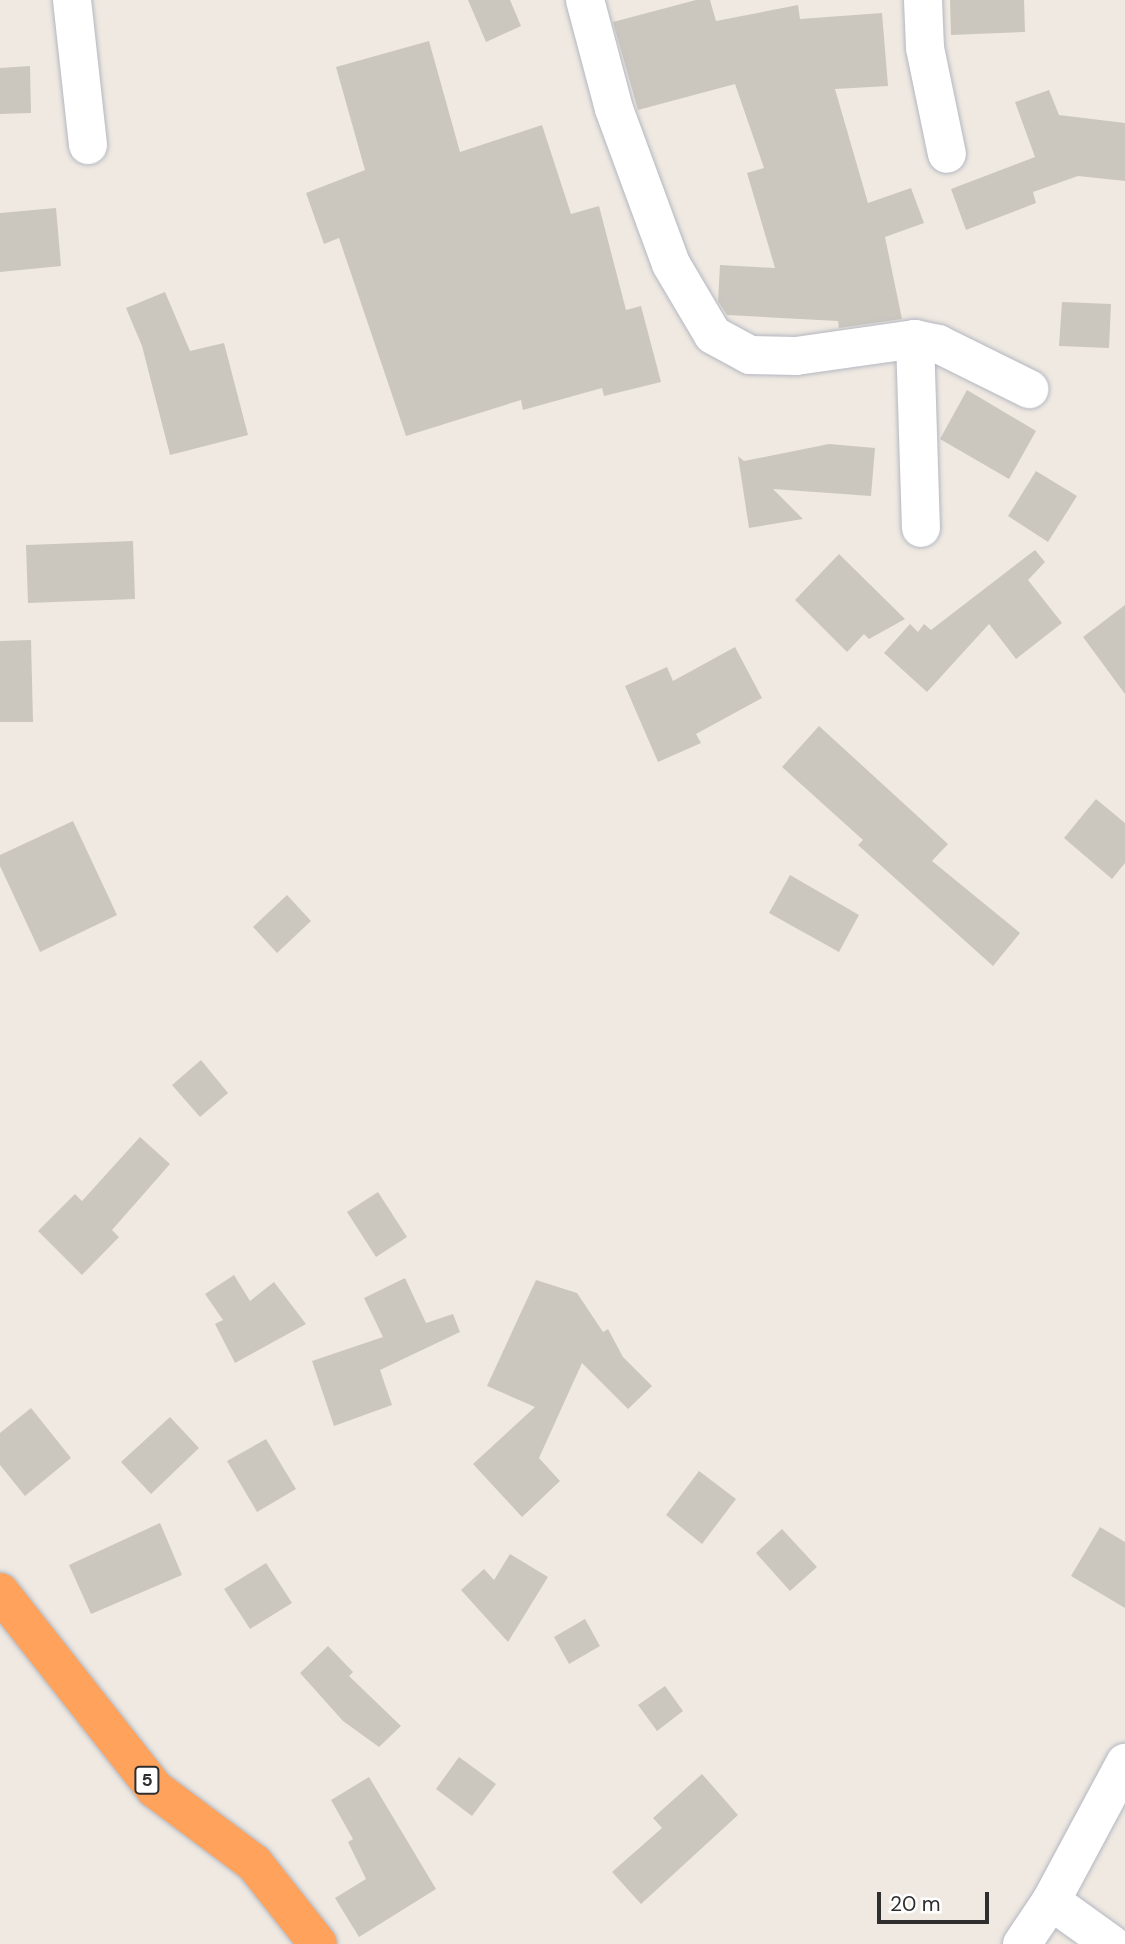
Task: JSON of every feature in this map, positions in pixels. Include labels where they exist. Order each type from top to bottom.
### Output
[{"type":"highway","name":"5","points":[[0,1592],[155,1789],[254,1863],[318,1944]]},
{"type":"street","points":[[72,0],[88,145]]},
{"type":"street","points":[[585,0],[614,109],[671,264],[713,335],[750,355],[785,355],[915,339],[938,344],[1029,389]]},
{"type":"street","points":[[923,0],[925,48],[947,154]]},
{"type":"street","points":[[915,339],[921,527]]},
{"type":"street","points":[[1022,1944],[1051,1901],[1125,1763]]},
{"type":"street","points":[[1051,1901],[1111,1944]]},
{"type":"building","points":[[468,0],[510,0],[521,26],[486,42]]},
{"type":"building","points":[[696,0],[710,0],[716,21],[798,5],[800,19],[882,13],[888,86],[835,89],[868,203],[911,188],[924,223],[885,237],[902,319],[839,328],[838,321],[727,315],[718,301],[720,265],[775,268],[747,173],[764,168],[735,84],[638,110],[613,22]]},
{"type":"building","points":[[950,0],[1024,0],[1025,32],[951,35]]},
{"type":"building","points":[[429,41],[460,152],[542,125],[571,214],[599,206],[626,310],[641,306],[661,382],[604,396],[602,388],[523,410],[521,400],[406,436],[339,238],[324,244],[306,193],[365,170],[336,67]]},
{"type":"building","points":[[30,66],[31,113],[0,114],[0,68]]},
{"type":"building","points":[[1049,90],[1059,115],[1125,123],[1125,181],[1078,176],[1033,192],[1036,203],[966,230],[951,189],[1035,157],[1015,102]]},
{"type":"building","points":[[56,208],[61,266],[0,272],[0,213]]},
{"type":"building","points":[[165,292],[190,351],[224,343],[248,435],[170,455],[142,346],[126,308]]},
{"type":"building","points":[[1062,302],[1111,304],[1109,348],[1059,346]]},
{"type":"building","points":[[967,390],[1036,431],[1009,479],[940,439]]},
{"type":"building","points":[[829,444],[875,448],[871,496],[773,489],[803,519],[749,528],[738,456],[744,461]]},
{"type":"building","points":[[1036,471],[1077,496],[1048,542],[1008,516]]},
{"type":"building","points":[[133,541],[135,599],[28,603],[26,545]]},
{"type":"building","points":[[1035,550],[1045,562],[1028,580],[1062,623],[1016,659],[989,624],[927,692],[884,653],[910,624],[918,632],[924,624],[931,630]]},
{"type":"building","points":[[839,554],[905,619],[869,639],[864,634],[847,652],[795,600]]},
{"type":"building","points":[[1125,605],[1125,694],[1083,637]]},
{"type":"building","points":[[31,640],[33,722],[0,722],[0,641]]},
{"type":"building","points":[[735,647],[762,698],[696,734],[701,743],[658,762],[625,686],[667,667],[673,681]]},
{"type":"building","points":[[819,726],[948,844],[932,861],[1020,933],[993,966],[858,845],[863,840],[782,767]]},
{"type":"building","points":[[1096,799],[1125,823],[1125,863],[1112,879],[1064,838]]},
{"type":"building","points":[[73,821],[117,915],[40,952],[0,866],[0,855]]},
{"type":"building","points":[[790,875],[859,915],[839,952],[769,913]]},
{"type":"building","points":[[287,895],[311,921],[277,953],[253,927]]},
{"type":"building","points":[[201,1060],[228,1093],[200,1117],[172,1085]]},
{"type":"building","points":[[140,1137],[170,1164],[112,1230],[119,1237],[82,1275],[38,1231],[75,1194],[82,1201]]},
{"type":"building","points":[[378,1192],[407,1237],[376,1257],[347,1212]]},
{"type":"building","points":[[234,1275],[250,1301],[274,1282],[306,1324],[235,1363],[215,1324],[223,1320],[205,1294]]},
{"type":"building","points":[[405,1278],[426,1323],[453,1314],[460,1332],[380,1370],[392,1405],[334,1426],[312,1361],[383,1337],[364,1298]]},
{"type":"building","points":[[536,1280],[577,1293],[603,1332],[608,1329],[623,1357],[652,1386],[628,1409],[582,1363],[539,1458],[560,1481],[522,1517],[473,1464],[535,1407],[487,1386]]},
{"type":"building","points":[[31,1408],[71,1458],[25,1496],[0,1465],[0,1433]]},
{"type":"building","points":[[170,1417],[199,1448],[151,1494],[121,1462]]},
{"type":"building","points":[[266,1439],[296,1489],[257,1512],[227,1461]]},
{"type":"building","points":[[699,1471],[736,1499],[702,1544],[666,1515]]},
{"type":"building","points":[[160,1523],[182,1575],[91,1614],[69,1565]]},
{"type":"building","points":[[1100,1527],[1125,1542],[1125,1608],[1071,1576]]},
{"type":"building","points":[[782,1529],[817,1567],[790,1591],[756,1553]]},
{"type":"building","points":[[510,1554],[548,1577],[508,1642],[461,1590],[484,1569],[494,1580]]},
{"type":"building","points":[[266,1563],[292,1603],[250,1629],[224,1589]]},
{"type":"building","points":[[585,1619],[600,1646],[569,1664],[554,1637]]},
{"type":"building","points":[[328,1646],[353,1672],[349,1676],[401,1726],[379,1747],[343,1721],[300,1673]]},
{"type":"building","points":[[665,1686],[683,1711],[657,1731],[638,1705]]},
{"type":"building","points":[[459,1757],[496,1784],[472,1816],[436,1789]]},
{"type":"building","points":[[702,1774],[738,1815],[641,1904],[612,1872],[662,1828],[653,1818]]},
{"type":"building","points":[[369,1777],[436,1889],[359,1937],[335,1898],[366,1879],[348,1842],[353,1839],[331,1800]]}]
